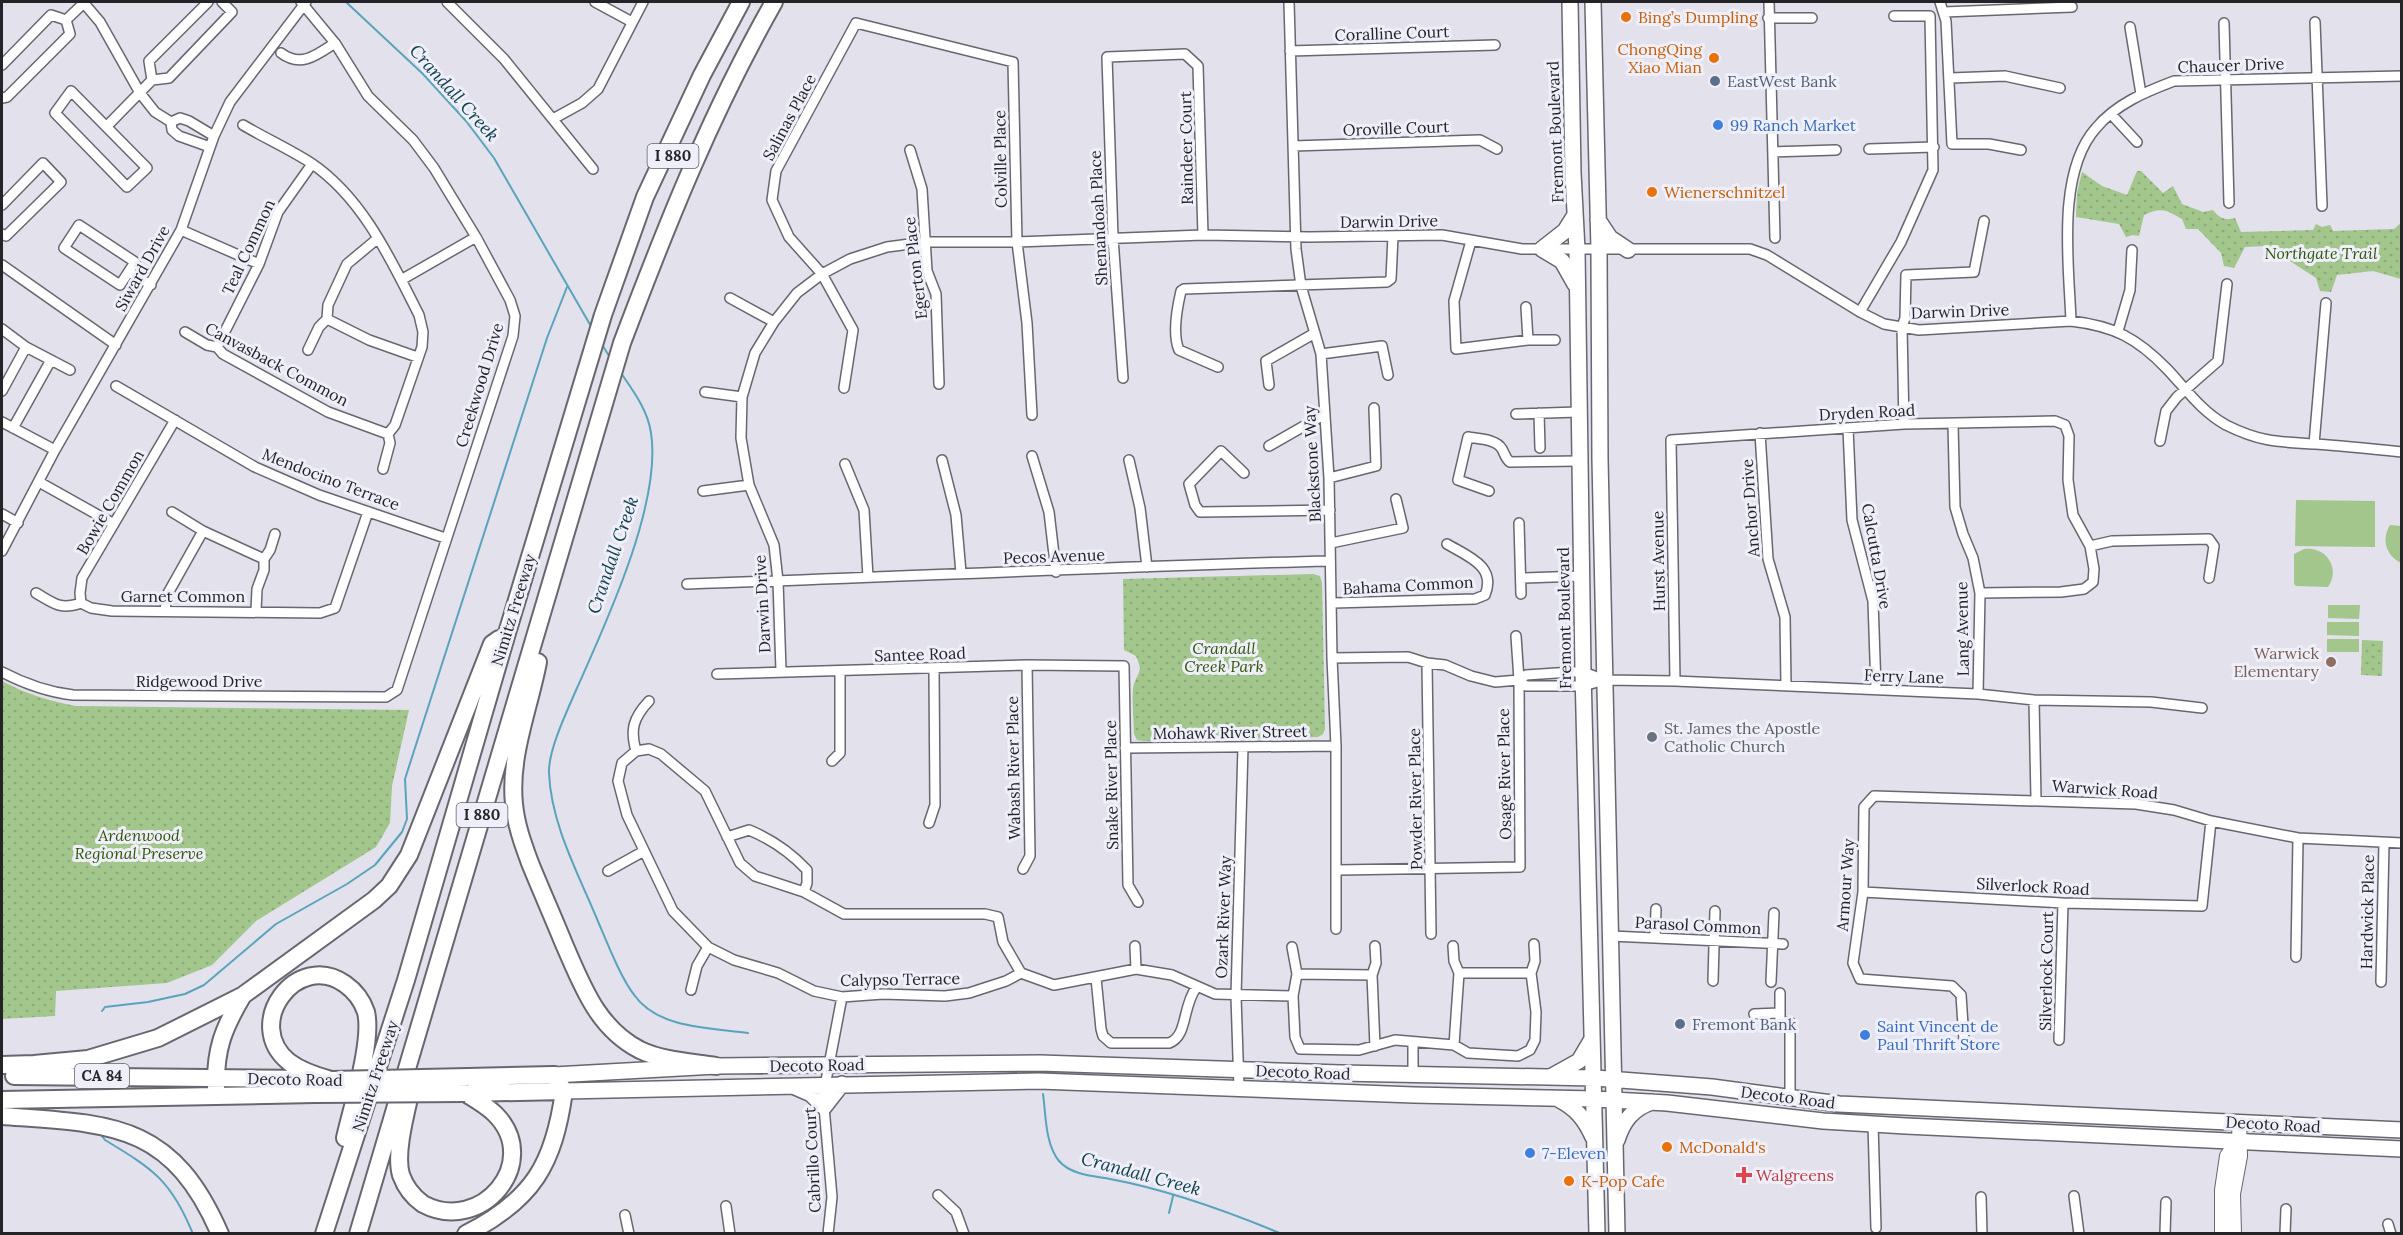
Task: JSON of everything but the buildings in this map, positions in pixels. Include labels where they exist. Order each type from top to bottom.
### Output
[{"type":"highway","name":"Nimitz Freeway","points":[[324,1233],[405,980],[479,724],[588,371],[645,197],[702,75],[741,2]]},
{"type":"highway","name":"I 880","points":[[606,316],[680,141],[751,2]]},
{"type":"highway","name":"Nimitz Freeway","points":[[358,1233],[622,343],[698,150],[728,87],[774,2]]},
{"type":"highway","name":"I 880","points":[[479,724],[491,711],[588,371]]},
{"type":"highway","points":[[552,584],[532,695],[515,766],[514,805],[522,843],[585,994],[598,1016],[625,1041],[657,1057],[716,1066]]},
{"type":"highway","points":[[2,1065],[34,1065],[88,1059],[158,1038],[242,996],[358,914],[389,886],[409,855],[492,644],[507,633]]},
{"type":"highway","points":[[324,1233],[365,1046],[366,1014],[361,999],[352,988],[339,980],[325,976],[311,977],[296,982],[285,990],[275,1003],[271,1017],[272,1034],[278,1049],[288,1061],[314,1075],[331,1080]]},
{"type":"highway","points":[[430,988],[400,1159],[401,1175],[409,1191],[431,1209],[462,1212],[477,1208],[490,1200],[502,1188],[509,1174],[512,1159],[511,1143],[505,1128],[467,1085]]},
{"type":"highway","points":[[210,1095],[209,1077],[220,1038],[242,996]]},
{"type":"highway","points":[[466,1233],[492,1220],[519,1198],[542,1169],[556,1136],[564,1091],[554,1075]]},
{"type":"highway","name":"Decoto Road","points":[[2,1100],[315,1094],[467,1085],[554,1075]]},
{"type":"highway","name":"CA 84","points":[[2,1076],[209,1077]]},
{"type":"highway","name":"Decoto Road","points":[[209,1077],[467,1085],[564,1091]]},
{"type":"highway","points":[[2,1116],[90,1123],[130,1133],[150,1143],[170,1157],[186,1173],[203,1199],[220,1233]]},
{"type":"main road","points":[[1594,3],[1600,459],[1617,1233]]},
{"type":"main road","name":"Fremont Boulevard","points":[[1568,6],[1578,290],[1583,679],[1597,1233]]},
{"type":"main road","points":[[1575,215],[1564,231],[1542,249],[1562,261],[1578,290]]},
{"type":"main road","points":[[1598,220],[1608,236],[1629,250]]},
{"type":"main road","points":[[1550,1078],[1579,1061],[1593,1036]]},
{"type":"main road","name":"Decoto Road","points":[[554,1075],[716,1066],[1040,1063],[1413,1075],[1594,1078],[1712,1086],[1790,1098],[1872,1105],[2402,1130]]},
{"type":"main road","name":"Decoto Road","points":[[564,1091],[1040,1081],[1614,1099],[1823,1121],[2402,1149]]},
{"type":"main road","points":[[792,1086],[811,1094],[824,1107],[842,1084]]},
{"type":"main road","points":[[1554,1098],[1570,1105],[1580,1113],[1589,1126],[1595,1143]]},
{"type":"main road","points":[[1615,1145],[1626,1119],[1639,1108],[1653,1102]]},
{"type":"street","points":[[66,20],[84,2],[100,22],[140,93],[155,112],[171,122]]},
{"type":"street","points":[[152,80],[149,61],[208,2]]},
{"type":"street","points":[[107,126],[152,80],[169,78],[232,12],[222,2]]},
{"type":"street","name":"Creekwood Drive","points":[[303,2],[335,43],[368,96],[412,140],[434,168],[476,237],[510,300],[515,316],[513,336],[397,690]]},
{"type":"street","name":"Siward Drive","points":[[2,550],[55,450],[181,230],[214,136],[230,102],[303,2]]},
{"type":"street","points":[[447,2],[504,59],[593,170]]},
{"type":"street","points":[[595,2],[632,22]]},
{"type":"street","points":[[553,119],[582,103],[598,89],[643,2]]},
{"type":"street","name":"Blackstone Way","points":[[1289,2],[1296,236],[1301,286],[1321,354],[1329,478],[1338,870],[1336,929]]},
{"type":"street","points":[[1769,2],[1775,238]]},
{"type":"street","points":[[1940,2],[1944,12],[1950,78],[1952,144],[1989,144],[2021,150]]},
{"type":"street","points":[[1944,12],[2072,7]]},
{"type":"street","points":[[2,64],[51,15],[66,20]]},
{"type":"street","points":[[1860,312],[1901,242],[1933,170],[1930,16],[1894,16]]},
{"type":"street","points":[[1768,18],[1812,18]]},
{"type":"street","points":[[2,98],[7,98],[70,34],[66,20]]},
{"type":"street","points":[[2315,22],[2322,206]]},
{"type":"street","name":"Colville Place","points":[[856,23],[1012,62],[1017,242],[1028,323],[1032,415]]},
{"type":"street","name":"Salinas Place","points":[[844,387],[853,330],[822,274],[789,237],[772,201],[776,171],[856,23]]},
{"type":"street","points":[[2224,23],[2229,203]]},
{"type":"street","points":[[2130,27],[2141,94]]},
{"type":"street","points":[[281,53],[297,61],[308,59],[335,43]]},
{"type":"street","name":"Coralline Court","points":[[1290,51],[1495,45]]},
{"type":"street","name":"Raindeer Court","points":[[1107,57],[1185,54],[1195,61],[1199,71],[1203,235]]},
{"type":"street","name":"Shenandoah Place","points":[[1107,57],[1113,238],[1123,378]]},
{"type":"street","points":[[1950,78],[2005,76],[2060,88]]},
{"type":"street","name":"Chaucer Drive","points":[[2071,321],[2068,208],[2071,181],[2082,150],[2095,129],[2110,114],[2141,94],[2174,81],[2402,76]]},
{"type":"street","points":[[71,91],[107,126],[147,168],[127,187],[55,112],[71,91]]},
{"type":"street","points":[[2110,114],[2137,142]]},
{"type":"street","points":[[171,122],[180,118],[214,136]]},
{"type":"street","points":[[171,122],[172,130],[179,136],[210,147]]},
{"type":"street","points":[[243,125],[312,164],[338,186],[366,218],[419,315],[423,332],[422,347],[395,425],[388,434],[390,443],[383,469]]},
{"type":"street","name":"Oroville Court","points":[[1293,146],[1480,140],[1497,149]]},
{"type":"street","points":[[1869,149],[1934,147]]},
{"type":"street","name":"Egerton Place","points":[[910,150],[922,189],[927,271],[936,294],[939,384]]},
{"type":"street","points":[[1773,152],[1836,150]]},
{"type":"street","points":[[2,205],[43,163],[61,182],[6,236],[2,234]]},
{"type":"street","name":"Teal Common","points":[[217,346],[259,264],[278,212],[312,164]]},
{"type":"street","points":[[1904,424],[1902,327],[1905,318],[1906,275],[1974,272],[1984,220]]},
{"type":"street","points":[[79,225],[135,262],[129,272],[120,285],[64,248],[79,225]]},
{"type":"street","points":[[181,230],[259,264]]},
{"type":"street","name":"Darwin Drive","points":[[781,671],[778,581],[774,545],[749,485],[741,438],[742,397],[755,353],[774,322],[797,293],[822,274],[850,259],[887,247],[925,242],[1017,242],[1203,235],[1442,234],[1522,249],[1750,249],[1767,255],[1860,312],[1884,324],[1919,330],[2071,321],[2090,323],[2118,331],[2142,346],[2167,369],[2206,412],[2246,434],[2271,442],[2402,452]]},
{"type":"street","points":[[1218,366],[1179,350],[1176,344],[1176,320],[1181,291],[1389,281],[1393,236]]},
{"type":"street","points":[[401,280],[476,237]]},
{"type":"street","points":[[308,350],[319,327],[327,319],[328,305],[347,264],[377,239]]},
{"type":"street","points":[[1471,241],[1454,301],[1456,349],[1528,340],[1555,340]]},
{"type":"street","points":[[2118,331],[2130,290],[2132,250]]},
{"type":"street","points":[[2,265],[116,345]]},
{"type":"street","points":[[129,272],[151,285]]},
{"type":"street","points":[[2160,441],[2166,411],[2185,390],[2205,375],[2218,361],[2227,284]]},
{"type":"street","points":[[730,298],[774,322]]},
{"type":"street","points":[[2314,444],[2326,303]]},
{"type":"street","points":[[1526,307],[1528,340]]},
{"type":"street","points":[[327,319],[369,340],[417,357]]},
{"type":"street","points":[[2,329],[26,347],[70,370]]},
{"type":"street","name":"Canvasback Common","points":[[185,332],[207,345],[217,346],[223,354],[328,411],[388,434]]},
{"type":"street","points":[[1269,386],[1266,361],[1315,333]]},
{"type":"street","points":[[1321,354],[1382,346],[1388,375]]},
{"type":"street","points":[[2,391],[26,347]]},
{"type":"street","points":[[13,428],[51,360]]},
{"type":"street","name":"Mendocino Terrace","points":[[116,386],[255,467],[319,495],[445,538]]},
{"type":"street","points":[[705,392],[742,397]]},
{"type":"street","points":[[1329,478],[1376,466],[1374,408]]},
{"type":"street","points":[[1516,414],[1578,412]]},
{"type":"street","points":[[1539,413],[1540,448]]},
{"type":"street","points":[[1269,446],[1325,414]]},
{"type":"street","name":"Bowie Common","points":[[81,603],[82,578],[175,420]]},
{"type":"street","name":"Dryden Road","points":[[1671,440],[1904,424],[2055,421],[2065,425],[2068,436],[2068,480],[2073,515],[2090,546]]},
{"type":"street","points":[[2,422],[55,450]]},
{"type":"street","name":"Lang Avenue","points":[[1953,424],[1955,507],[1973,558],[1980,593],[1978,694]]},
{"type":"street","name":"Calcutta Drive","points":[[1848,428],[1852,520],[1873,601],[1876,689]]},
{"type":"street","name":"Anchor Drive","points":[[1760,433],[1768,559],[1785,617],[1786,686]]},
{"type":"street","points":[[1489,490],[1458,480],[1468,437],[1495,442],[1510,462],[1579,461]]},
{"type":"street","name":"Hurst Avenue","points":[[1671,440],[1676,681]]},
{"type":"street","points":[[1244,473],[1221,451],[1189,484],[1195,505],[1200,512],[1330,510]]},
{"type":"street","points":[[1032,456],[1049,512],[1056,572]]},
{"type":"street","points":[[942,460],[956,515],[961,573]]},
{"type":"street","points":[[1129,460],[1140,508],[1147,567]]},
{"type":"street","points":[[845,464],[864,510],[868,577]]},
{"type":"street","points":[[39,482],[114,524]]},
{"type":"street","points":[[703,491],[749,485]]},
{"type":"street","points":[[1331,543],[1403,528],[1396,499]]},
{"type":"street","points":[[172,512],[203,531],[264,559]]},
{"type":"street","name":"Garnet Common","points":[[36,593],[58,606],[68,607],[81,603],[91,608],[112,610],[320,613],[335,608],[368,512]]},
{"type":"street","points":[[2,514],[18,523]]},
{"type":"street","points":[[1519,523],[1521,594]]},
{"type":"street","points":[[165,610],[167,595],[203,531]]},
{"type":"street","points":[[256,611],[257,590],[264,570],[264,559],[270,550],[275,534]]},
{"type":"street","points":[[1980,593],[2061,592],[2084,589],[2093,582],[2094,569],[2090,546],[2112,541],[2209,540],[2214,546],[2210,578]]},
{"type":"street","name":"Bahama Common","points":[[1333,603],[1475,599],[1485,595],[1488,574],[1484,567],[1447,544]]},
{"type":"street","name":"Pecos Avenue","points":[[687,585],[1330,561]]},
{"type":"street","points":[[1521,578],[1582,576]]},
{"type":"street","name":"Osage River Place","points":[[1431,870],[1520,867],[1516,636]]},
{"type":"street","name":"Ferry Lane","points":[[1332,658],[1408,657],[1445,665],[1471,676],[1495,682],[1518,680],[1526,675],[1978,694],[2034,700],[2151,702],[2202,708]]},
{"type":"street","name":"Powder River Place","points":[[1428,663],[1431,934]]},
{"type":"street","name":"Santee Road","points":[[717,674],[1027,665],[1124,666]]},
{"type":"street","name":"Wabash River Place","points":[[1023,869],[1030,856],[1027,665]]},
{"type":"street","name":"Snake River Place","points":[[1124,666],[1128,885],[1138,902]]},
{"type":"street","points":[[928,823],[935,805],[934,669]]},
{"type":"street","name":"Ridgewood Drive","points":[[2,672],[41,689],[73,694],[386,697],[397,690]]},
{"type":"street","points":[[832,761],[840,753],[840,672]]},
{"type":"street","name":"Ferry Lane","points":[[1518,680],[1526,686],[1583,679]]},
{"type":"street","points":[[2034,700],[2036,799]]},
{"type":"street","points":[[649,701],[637,713],[632,736],[636,752],[649,749],[661,754],[705,791],[740,863],[755,876],[804,892],[844,914],[985,914],[998,917],[1003,942],[1021,973],[1054,985],[1136,969],[1172,975],[1215,994],[1293,996]]},
{"type":"street","name":"Mohawk River Street","points":[[1125,748],[1336,746]]},
{"type":"street","name":"Ozark River Way","points":[[1239,1088],[1236,996],[1243,747]]},
{"type":"street","name":"Calypso Terrace","points":[[636,752],[622,763],[618,781],[627,815],[673,911],[708,947],[734,960],[778,973],[814,991],[842,997],[884,994],[945,996],[969,993],[1006,981],[1021,973]]},
{"type":"street","name":"Warwick Road","points":[[1874,796],[2036,799],[2136,804],[2174,810],[2211,821],[2298,838],[2402,843]]},
{"type":"street","name":"Armour Way","points":[[1874,796],[1864,807],[1863,892],[1853,963],[1860,979],[1952,986],[1961,995],[1964,1040]]},
{"type":"street","name":"Silverlock Road","points":[[1863,892],[2063,903],[2202,906],[2211,821]]},
{"type":"street","points":[[728,837],[748,830],[764,836],[783,849],[807,870],[804,892]]},
{"type":"street","points":[[2296,957],[2298,838]]},
{"type":"street","name":"Hardwick Place","points":[[2381,982],[2384,843]]},
{"type":"street","points":[[608,871],[644,851]]},
{"type":"street","points":[[1338,870],[1431,870]]},
{"type":"street","name":"Silverlock Court","points":[[2059,1040],[2063,903]]},
{"type":"street","points":[[1655,938],[1656,909]]},
{"type":"street","points":[[1713,981],[1715,911]]},
{"type":"street","points":[[1771,982],[1778,944],[1774,913]]},
{"type":"street","name":"Parasol Common","points":[[1611,936],[1778,944]]},
{"type":"street","points":[[1292,947],[1297,974],[1293,996],[1295,1037],[1300,1049],[1359,1050],[1395,1040],[1454,1045],[1468,1053],[1518,1056],[1530,1050],[1535,1040],[1536,1012],[1531,973],[1535,961],[1534,944]]},
{"type":"street","points":[[1454,945],[1454,961],[1459,973],[1454,1045]]},
{"type":"street","points":[[1135,946],[1136,969]]},
{"type":"street","points":[[1375,946],[1376,963],[1372,975],[1375,1046]]},
{"type":"street","points":[[691,990],[697,966],[708,947]]},
{"type":"street","points":[[1459,973],[1531,973]]},
{"type":"street","points":[[1297,974],[1372,975]]},
{"type":"street","points":[[1096,978],[1101,1029],[1103,1036],[1111,1043],[1169,1043],[1177,1040],[1181,1034],[1185,1008],[1196,987]]},
{"type":"street","points":[[1780,993],[1780,1022],[1790,1022],[1790,1098]]},
{"type":"street","name":"Cabrillo Court","points":[[828,1233],[832,1197],[824,1107],[825,1085],[842,997]]},
{"type":"street","points":[[1754,1014],[1780,1013]]},
{"type":"street","points":[[1413,1042],[1413,1075]]},
{"type":"street","points":[[2234,1233],[2233,1194],[2240,1156],[2239,1122]]},
{"type":"street","points":[[1873,1124],[1876,1228]]},
{"type":"street","points":[[2222,1233],[2222,1190],[2227,1156],[2238,1141]]},
{"type":"street","points":[[938,1195],[956,1212],[963,1233]]},
{"type":"street","points":[[2074,1196],[2079,1233]]},
{"type":"street","points":[[1981,1197],[1982,1233]]},
{"type":"street","points":[[2165,1233],[2166,1202]]},
{"type":"street","points":[[726,1206],[730,1233]]},
{"type":"street","points":[[2285,1233],[2286,1209]]},
{"type":"street","points":[[625,1215],[628,1233]]},
{"type":"green space","name":"Northgate Trail","points":[[2137,171],[2141,171],[2163,193],[2173,186],[2182,204],[2203,212],[2213,210],[2225,219],[2235,218],[2241,232],[2313,230],[2316,224],[2322,227],[2330,225],[2333,231],[2394,229],[2401,223],[2401,279],[2373,271],[2337,275],[2331,292],[2320,291],[2316,278],[2267,246],[2245,247],[2234,268],[2224,266],[2221,253],[2198,229],[2186,229],[2182,219],[2168,212],[2160,210],[2144,215],[2139,236],[2126,237],[2119,224],[2076,217],[2077,193],[2082,172],[2102,186],[2127,195]]},
{"type":"green space","points":[[2296,500],[2375,501],[2375,547],[2295,546]]},
{"type":"green space","points":[[2390,525],[2401,526],[2401,563],[2392,556],[2387,547],[2386,536]]},
{"type":"green space","points":[[2304,549],[2319,551],[2329,560],[2333,573],[2328,587],[2296,586],[2294,584],[2294,554]]},
{"type":"green space","name":"Crandall Creek Park","points":[[1313,574],[1320,576],[1322,583],[1325,729],[1323,734],[1318,737],[1137,740],[1134,734],[1133,694],[1140,668],[1136,656],[1124,650],[1123,579]]},
{"type":"green space","points":[[2328,605],[2360,605],[2359,619],[2328,618]]},
{"type":"green space","points":[[2327,622],[2359,622],[2359,636],[2327,635]]},
{"type":"green space","points":[[2327,639],[2359,639],[2359,652],[2327,652]]},
{"type":"green space","points":[[2362,640],[2383,641],[2382,676],[2361,675]]},
{"type":"green space","name":"Ardenwood Regional Preserve","points":[[2,681],[20,690],[76,706],[409,710],[392,786],[390,823],[376,847],[256,921],[212,965],[167,983],[56,991],[55,1016],[2,1019]]},
{"type":"waterway","name":"Crandall Creek","points":[[346,2],[423,74],[466,121],[494,158],[592,328]]},
{"type":"waterway","points":[[102,1011],[105,1007],[148,1002],[185,994],[204,985],[276,924],[347,884],[375,865],[402,832],[407,819],[405,779],[547,338],[567,287]]},
{"type":"waterway","name":"Crandall Creek","points":[[601,343],[611,359]]},
{"type":"waterway","name":"Crandall Creek","points":[[621,373],[640,402],[651,433],[652,461],[648,493],[640,527],[616,597],[555,742],[549,773],[551,792],[560,829],[574,866],[614,959],[635,996],[645,1007],[672,1021],[703,1028],[748,1033]]},
{"type":"waterway","name":"Crandall Creek","points":[[1043,1094],[1051,1146],[1054,1154],[1064,1166],[1083,1174],[1176,1195],[1282,1234]]},
{"type":"waterway","points":[[102,1136],[159,1178],[177,1201],[193,1234]]},
{"type":"waterway","points":[[1169,1213],[1173,1196]]},
{"type":"place","name":"Bing’s Dumpling","points":[[1626,17]]},
{"type":"place","name":"ChongQing Xiao Mian","points":[[1714,58]]},
{"type":"place","name":"EastWest Bank","points":[[1715,81]]},
{"type":"place","name":"99 Ranch Market","points":[[1718,125]]},
{"type":"place","name":"Wienerschnitzel","points":[[1652,192]]},
{"type":"place","name":"Warwick Elementary","points":[[2331,662]]},
{"type":"place","name":"St. James the Apostle Catholic Church","points":[[1652,737]]},
{"type":"place","name":"Fremont Bank","points":[[1680,1024]]},
{"type":"place","name":"Saint Vincent de Paul Thrift Store","points":[[1865,1035]]},
{"type":"place","name":"McDonald's","points":[[1667,1147]]},
{"type":"place","name":"7-Eleven","points":[[1530,1153]]},
{"type":"place","name":"Walgreens","points":[[1744,1175]]},
{"type":"place","name":"K-Pop Cafe","points":[[1569,1181]]}]
